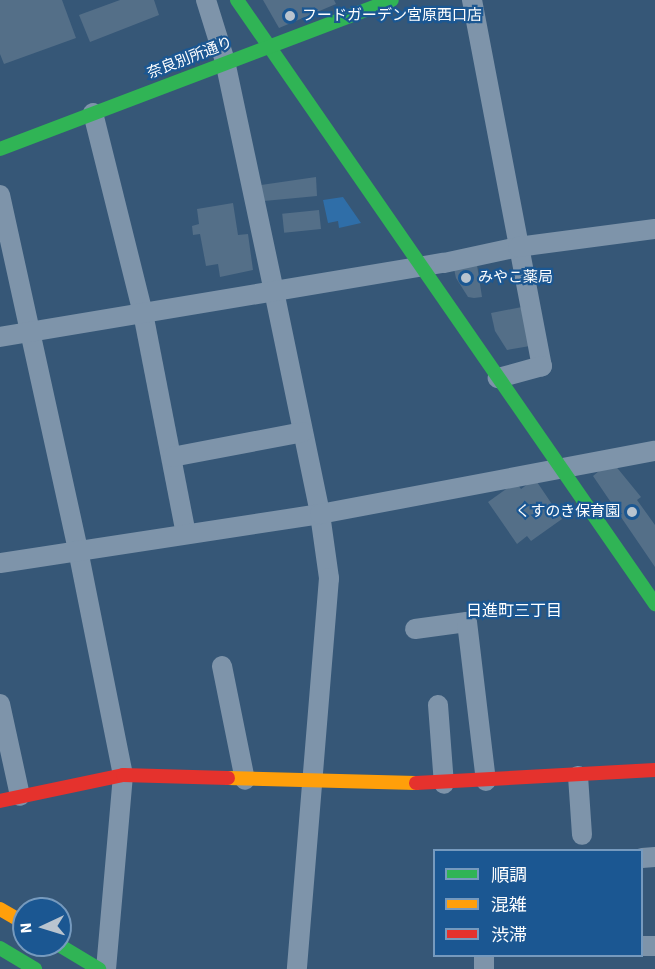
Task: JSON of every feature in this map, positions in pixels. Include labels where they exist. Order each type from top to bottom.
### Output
[{"type":"main road","points":[[237,0],[419,267],[655,604]]},
{"type":"main road","name":"奈良別所通り","points":[[0,149],[225,61],[267,47],[348,8],[392,0]]},
{"type":"main road","points":[[0,801],[123,775],[310,783],[444,784],[655,770]]},
{"type":"main road","points":[[0,948],[35,969]]},
{"type":"main road","points":[[72,953],[99,969]]},
{"type":"street","points":[[206,0],[225,61],[274,291],[320,514],[329,578],[310,783],[297,969]]},
{"type":"street","points":[[472,0],[542,366],[498,378]]},
{"type":"street","points":[[93,113],[143,313],[186,534]]},
{"type":"street","points":[[0,195],[78,550],[123,775],[106,969]]},
{"type":"street","points":[[0,337],[419,267],[518,247],[655,229]]},
{"type":"street","points":[[172,458],[303,432]]},
{"type":"street","points":[[0,563],[320,514],[558,466],[654,457]]},
{"type":"street","points":[[415,629],[467,622],[486,781]]},
{"type":"street","points":[[222,666],[245,780]]},
{"type":"street","points":[[0,704],[20,796]]},
{"type":"street","points":[[438,705],[444,784]]},
{"type":"street","points":[[578,776],[582,835]]},
{"type":"shaded area","points":[[343,197],[361,223],[339,228],[338,221],[328,223],[323,200]]},
{"type":"building","points":[[0,0],[62,0],[76,38],[4,64],[0,54]]},
{"type":"building","points":[[120,0],[154,0],[159,15],[90,42],[79,15]]},
{"type":"building","name":"フードガーデン宮原西口店","points":[[263,0],[334,0],[336,4],[279,28]]},
{"type":"building","points":[[316,177],[317,196],[264,201],[261,185]]},
{"type":"building","points":[[233,203],[238,235],[248,234],[253,270],[220,277],[218,264],[206,266],[200,234],[193,235],[192,226],[199,224],[197,209]]},
{"type":"building","points":[[319,210],[321,229],[284,233],[282,214]]},
{"type":"building","points":[[477,265],[482,297],[468,297],[456,278],[454,269]]},
{"type":"building","points":[[522,307],[530,346],[507,350],[495,331],[491,313]]},
{"type":"building","name":"くすのき保育園","points":[[614,464],[641,497],[637,500],[655,525],[655,567],[593,476],[605,466]]},
{"type":"building","points":[[535,479],[562,519],[531,541],[527,536],[517,544],[488,502],[516,482],[521,489]]},
{"type":"traffic: fast","points":[[237,0],[655,604]]},
{"type":"traffic: fast","points":[[0,149],[392,0]]},
{"type":"traffic: fast","points":[[0,948],[35,969]]},
{"type":"traffic: fast","points":[[72,953],[99,969]]},
{"type":"traffic: slow","points":[[228,778],[416,783]]},
{"type":"traffic: slow","points":[[0,909],[12,916]]},
{"type":"traffic: jam","points":[[416,783],[655,770]]},
{"type":"traffic: jam","points":[[0,801],[123,775],[228,778]]},
{"type":"place","name":"フードガーデン宮原西口店","points":[[290,16]]},
{"type":"place","name":"みやこ薬局","points":[[466,278]]},
{"type":"place","name":"くすのき保育園","points":[[632,512]]},
{"type":"district","name":"日進町三丁目","points":[[514,611]]}]
